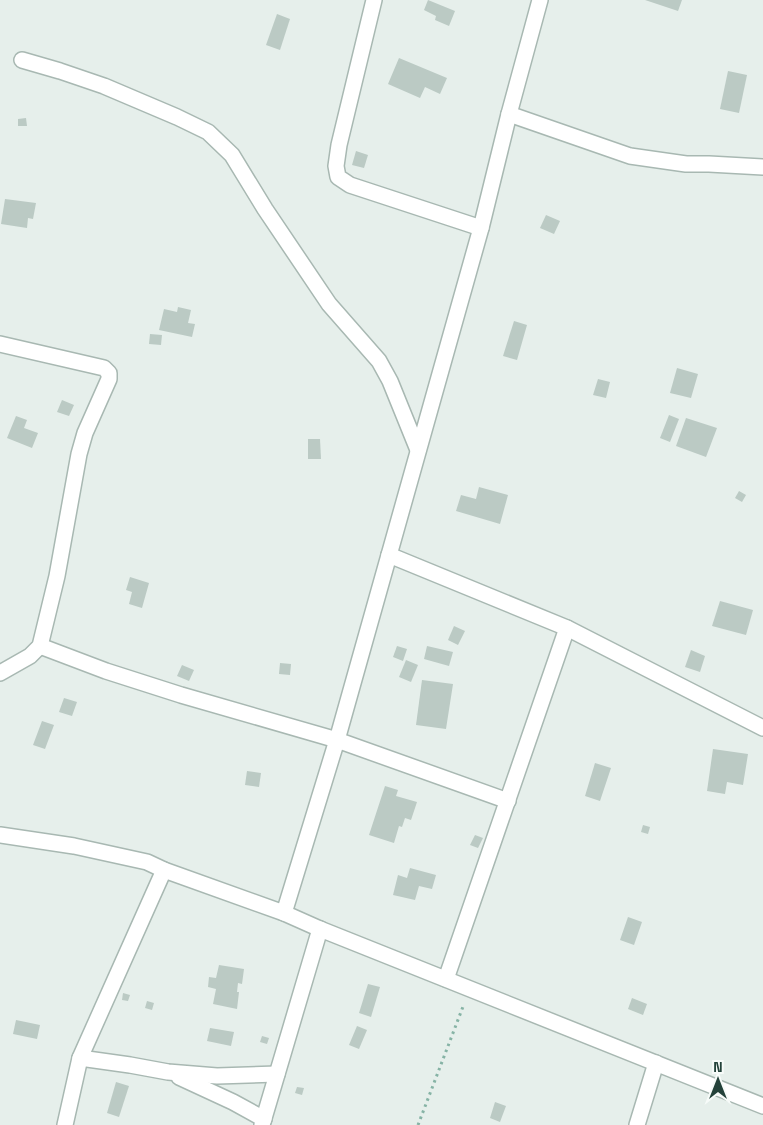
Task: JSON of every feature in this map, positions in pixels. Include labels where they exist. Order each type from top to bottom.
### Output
[{"type":"street","points":[[374,0],[339,145],[336,166],[338,176],[350,185],[481,228]]},
{"type":"street","points":[[284,913],[337,740],[481,228],[540,0]]},
{"type":"street","points":[[22,60],[104,86],[177,117],[208,132],[232,155],[265,209],[329,304],[379,361],[401,404],[418,450]]},
{"type":"street","points":[[510,114],[630,156],[686,164],[763,167]]},
{"type":"street","points":[[0,344],[104,368],[109,373],[109,379],[85,433],[79,454],[58,576],[40,646],[30,656],[0,673]]},
{"type":"street","points":[[389,554],[567,628],[763,728]]},
{"type":"street","points":[[446,979],[567,628]]},
{"type":"street","points":[[40,646],[115,674],[181,695],[337,740],[508,801]]},
{"type":"street","points":[[0,835],[74,846],[147,862],[164,870],[284,913],[763,1106]]},
{"type":"street","points":[[65,1125],[80,1058],[164,870]]},
{"type":"street","points":[[168,1072],[233,1102],[263,1122],[320,929]]},
{"type":"street","points":[[80,1058],[168,1072],[217,1076],[276,1074]]},
{"type":"street","points":[[637,1125],[656,1063]]},
{"type":"path","points":[[418,1125],[470,989]]},
{"type":"building","points":[[428,0],[455,11],[449,26],[435,20],[436,16],[424,10]]},
{"type":"building","points":[[645,0],[682,0],[678,11]]},
{"type":"building","points":[[277,14],[290,19],[280,50],[266,45]]},
{"type":"building","points":[[399,58],[447,78],[440,94],[425,87],[420,98],[388,84]]},
{"type":"building","points":[[728,71],[747,75],[739,113],[720,109]]},
{"type":"building","points":[[26,118],[27,126],[18,126],[18,119]]},
{"type":"building","points":[[356,151],[368,155],[364,168],[352,165]]},
{"type":"building","points":[[5,199],[36,203],[33,219],[28,218],[27,228],[1,224]]},
{"type":"building","points":[[546,215],[560,221],[554,234],[540,228]]},
{"type":"building","points":[[178,307],[191,310],[188,323],[195,324],[192,337],[159,330],[164,309],[177,312]]},
{"type":"building","points":[[514,321],[527,325],[517,360],[503,356]]},
{"type":"building","points":[[150,334],[162,335],[161,345],[149,344]]},
{"type":"building","points":[[677,368],[698,374],[691,398],[670,393]]},
{"type":"building","points":[[598,379],[610,382],[606,398],[593,395]]},
{"type":"building","points":[[62,400],[74,405],[69,416],[57,412]]},
{"type":"building","points":[[669,415],[679,419],[670,442],[660,438]]},
{"type":"building","points":[[16,416],[27,420],[24,428],[38,433],[32,448],[7,438]]},
{"type":"building","points":[[686,418],[717,428],[706,457],[676,446]]},
{"type":"building","points":[[308,439],[320,439],[321,459],[308,459]]},
{"type":"building","points":[[479,487],[508,495],[500,524],[456,511],[461,495],[476,499]]},
{"type":"building","points":[[739,491],[746,495],[742,502],[735,498]]},
{"type":"building","points":[[130,577],[149,583],[142,608],[129,604],[132,592],[126,590]]},
{"type":"building","points":[[720,601],[753,610],[746,635],[712,626]]},
{"type":"building","points":[[454,626],[465,631],[458,645],[448,640]]},
{"type":"building","points":[[397,646],[407,649],[403,661],[393,657]]},
{"type":"building","points":[[427,646],[453,652],[449,666],[424,659]]},
{"type":"building","points":[[691,650],[705,656],[700,672],[685,667]]},
{"type":"building","points":[[406,660],[418,665],[411,682],[399,677]]},
{"type":"building","points":[[280,663],[291,664],[290,675],[279,674]]},
{"type":"building","points":[[182,665],[194,670],[189,681],[177,676]]},
{"type":"building","points":[[422,680],[453,684],[446,729],[416,725]]},
{"type":"building","points":[[64,698],[77,702],[72,716],[59,712]]},
{"type":"building","points":[[42,721],[54,725],[45,749],[33,745]]},
{"type":"building","points":[[713,749],[748,754],[743,785],[727,782],[725,794],[707,791]]},
{"type":"building","points":[[595,763],[611,768],[600,801],[585,796]]},
{"type":"building","points":[[247,771],[261,773],[259,787],[245,785]]},
{"type":"building","points":[[385,786],[398,790],[396,796],[417,802],[411,820],[405,818],[402,827],[399,826],[394,843],[369,835]]},
{"type":"building","points":[[643,825],[650,827],[648,834],[641,832]]},
{"type":"building","points":[[475,835],[483,838],[478,848],[470,845]]},
{"type":"building","points":[[410,868],[436,875],[432,889],[419,886],[415,900],[393,895],[398,875],[407,878]]},
{"type":"building","points":[[628,917],[642,922],[634,945],[620,940]]},
{"type":"building","points":[[219,965],[244,969],[242,984],[238,983],[237,1009],[213,1004],[216,989],[208,987],[209,977],[216,978]]},
{"type":"building","points":[[368,984],[380,987],[371,1017],[359,1013]]},
{"type":"building","points":[[123,993],[130,995],[128,1001],[122,1000]]},
{"type":"building","points":[[632,998],[647,1004],[643,1015],[628,1009]]},
{"type":"building","points":[[147,1001],[154,1003],[152,1010],[145,1008]]},
{"type":"building","points":[[16,1020],[40,1025],[37,1039],[13,1034]]},
{"type":"building","points":[[357,1026],[367,1030],[359,1049],[349,1045]]},
{"type":"building","points":[[210,1028],[234,1032],[231,1046],[207,1041]]},
{"type":"building","points":[[262,1036],[269,1038],[267,1044],[260,1042]]},
{"type":"building","points":[[116,1082],[129,1086],[119,1117],[107,1113]]},
{"type":"building","points":[[297,1087],[304,1088],[302,1095],[295,1093]]},
{"type":"building","points":[[495,1102],[506,1106],[500,1122],[490,1118]]}]
